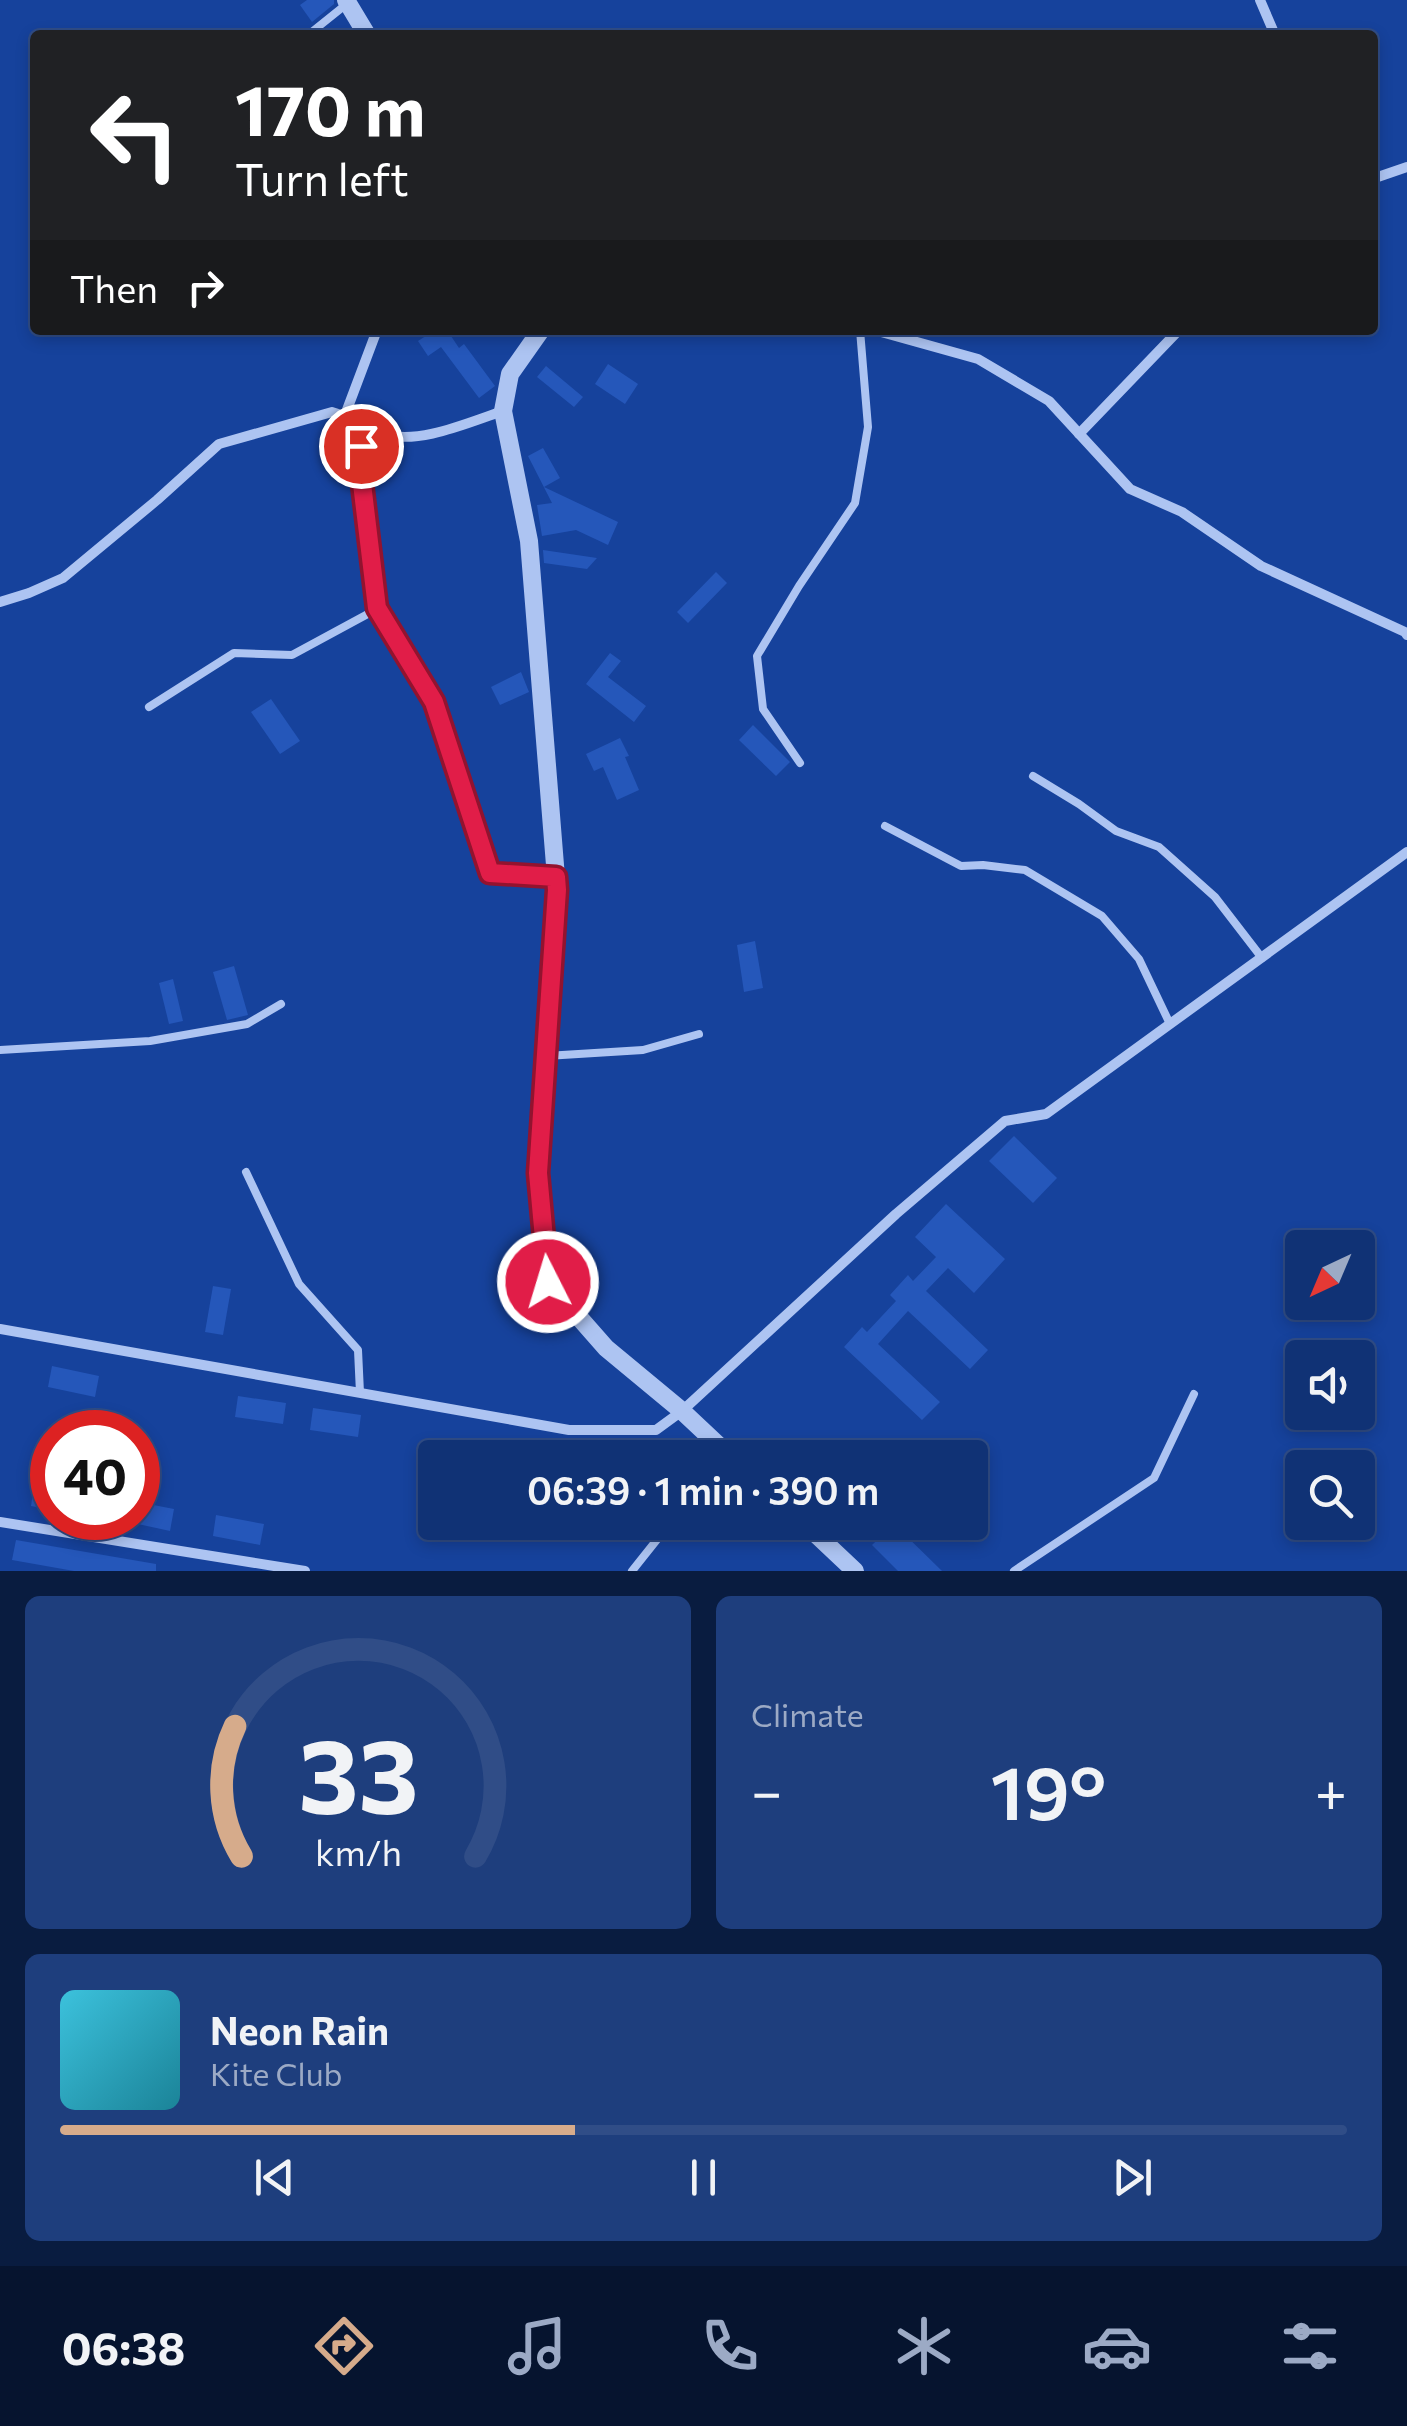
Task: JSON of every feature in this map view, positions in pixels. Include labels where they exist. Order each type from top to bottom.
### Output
[{"type":"street","points":[[1260,0],[1274,30]]},
{"type":"street","points":[[347,2],[364,30]]},
{"type":"street","points":[[1378,178],[1407,168]]},
{"type":"street","points":[[345,415],[375,335]]},
{"type":"street","points":[[537,335],[510,374],[503,411],[529,541],[556,877],[538,1173],[548,1282],[606,1348],[712,1440]]},
{"type":"street","points":[[891,335],[978,360],[1049,401],[1130,490],[1182,512],[1261,566],[1406,632]]},
{"type":"street","points":[[1079,434],[1174,335]]},
{"type":"street","points":[[0,602],[62,578],[219,444],[332,412],[388,436],[426,435],[503,411]]},
{"type":"street","points":[[0,1329],[569,1430],[656,1430],[682,1411],[896,1214],[1005,1121],[1046,1114],[1407,852]]},
{"type":"street","points":[[0,1522],[305,1571]]},
{"type":"street","points":[[822,1540],[855,1571]]},
{"type":"lane","points":[[314,30],[347,2]]},
{"type":"lane","points":[[800,764],[763,710],[757,656],[799,586],[856,504],[868,427],[860,335]]},
{"type":"lane","points":[[362,425],[360,467],[377,608],[434,702],[490,873],[556,877]]},
{"type":"lane","points":[[149,708],[234,653],[292,655],[377,608]]},
{"type":"lane","points":[[1033,776],[1116,831],[1160,847],[1216,897],[1262,958]]},
{"type":"lane","points":[[885,826],[960,866],[1025,870],[1102,916],[1139,959],[1170,1024]]},
{"type":"lane","points":[[0,1050],[150,1041],[246,1024],[281,1004]]},
{"type":"lane","points":[[546,1056],[643,1050],[699,1034]]},
{"type":"lane","points":[[246,1172],[299,1284],[358,1350],[360,1393]]},
{"type":"lane","points":[[1014,1571],[1154,1478],[1194,1394]]},
{"type":"lane","points":[[632,1571],[657,1540]]},
{"type":"building","points":[[307,0],[334,0],[334,4],[312,22],[300,5]]},
{"type":"building","points":[[427,335],[450,335],[459,348],[464,344],[495,386],[479,398],[441,347],[428,356],[418,341]]},
{"type":"building","points":[[608,364],[638,384],[625,404],[595,384]]},
{"type":"building","points":[[546,366],[583,397],[574,407],[537,377]]},
{"type":"building","points":[[543,448],[560,478],[544,487],[618,522],[608,545],[576,530],[542,536],[537,505],[552,503],[528,456]]},
{"type":"building","points":[[543,550],[597,558],[587,569],[544,563]]},
{"type":"building","points":[[716,572],[727,583],[688,623],[677,612]]},
{"type":"building","points":[[610,653],[621,661],[608,677],[646,706],[634,722],[586,684]]},
{"type":"building","points":[[521,672],[529,692],[500,705],[491,687]]},
{"type":"building","points":[[271,699],[300,741],[280,754],[251,712]]},
{"type":"building","points":[[753,725],[790,762],[776,776],[739,740]]},
{"type":"building","points":[[620,738],[639,790],[617,800],[603,767],[594,771],[586,754]]},
{"type":"building","points":[[755,941],[763,988],[744,992],[737,945]]},
{"type":"building","points":[[234,966],[248,1015],[227,1020],[213,972]]},
{"type":"building","points":[[173,979],[183,1021],[169,1024],[159,983]]},
{"type":"building","points":[[1014,1136],[1057,1178],[1033,1203],[989,1161]]},
{"type":"building","points":[[946,1204],[1005,1259],[974,1293],[948,1268],[926,1291],[988,1350],[970,1369],[908,1311],[878,1344],[940,1402],[922,1420],[844,1347],[862,1327],[867,1332],[896,1301],[890,1295],[908,1275],[913,1281],[936,1257],[915,1237]]},
{"type":"building","points":[[213,1286],[231,1289],[223,1335],[205,1332]]},
{"type":"building","points":[[52,1366],[99,1376],[95,1397],[48,1387]]},
{"type":"building","points":[[238,1396],[286,1403],[283,1424],[235,1417]]},
{"type":"building","points":[[313,1408],[361,1415],[358,1437],[310,1430]]},
{"type":"building","points":[[160,1506],[174,1509],[170,1531],[160,1529]]},
{"type":"building","points":[[216,1515],[264,1524],[260,1545],[213,1536]]},
{"type":"building","points":[[16,1540],[156,1564],[156,1571],[74,1571],[12,1560]]},
{"type":"building","points":[[877,1540],[910,1540],[942,1571],[898,1571],[872,1545]]},
{"type":"route","points":[[361,446],[360,467],[377,608],[434,702],[490,873],[556,877],[538,1173],[548,1282]]}]
